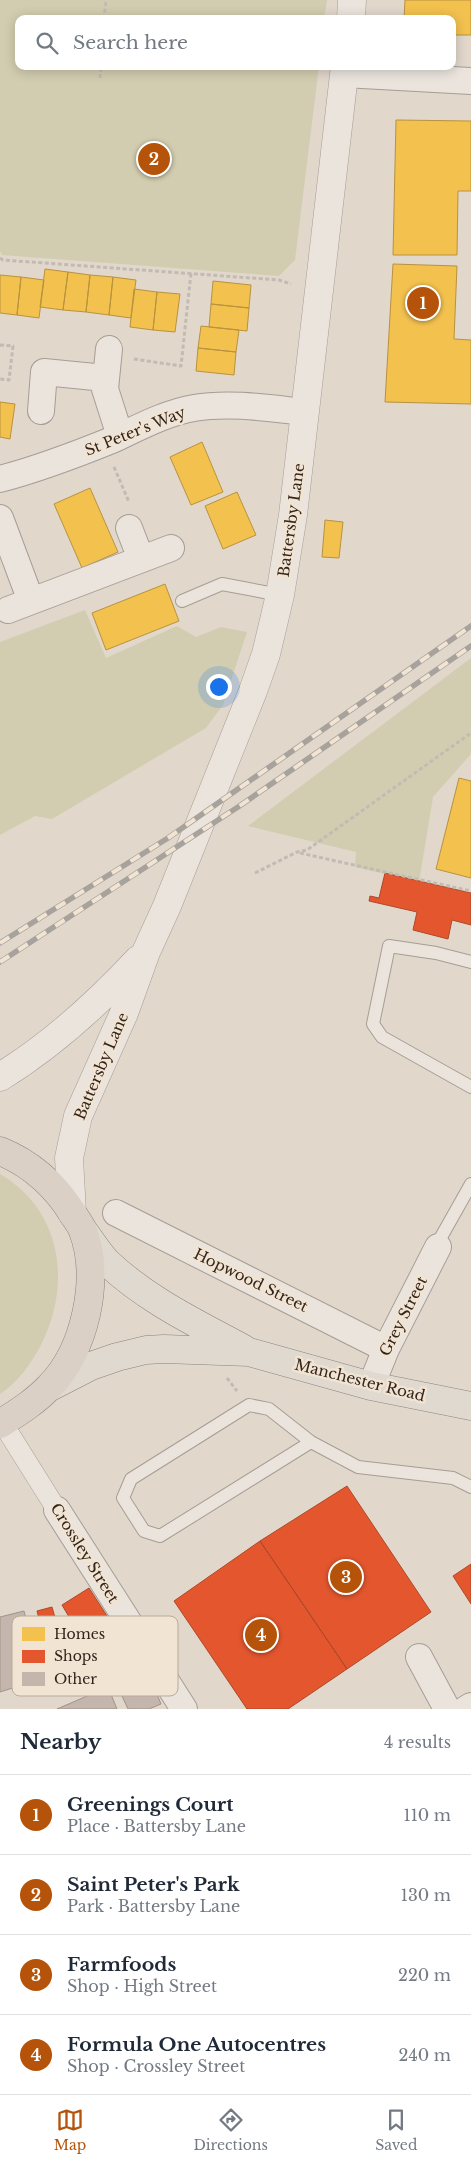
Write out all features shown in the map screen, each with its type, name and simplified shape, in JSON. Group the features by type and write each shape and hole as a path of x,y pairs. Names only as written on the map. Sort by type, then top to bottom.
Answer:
{"highway":[{"path":"0,1151 15,1157 42,1174 65,1201 78,1221 89,1258 91,1288 84,1324 70,1358 50,1387 23,1409 1,1423"}],"main road":[{"name":"Manchester Road","path":"78,1221 107,1262 132,1284 187,1318 249,1352 371,1386 471,1406"},
{"name":"Manchester Road","path":"50,1387 92,1366 117,1357 146,1350 249,1352"}],"street":[{"path":"351,15 352,0"},
{"path":"344,70 471,81"},
{"name":"Battersby Lane","path":"78,1221 69,1158 78,1116 124,1013 146,952 167,906 253,691 266,654 280,595 293,515 344,70"},
{"path":"41,411 44,372 108,361"},
{"name":"St Peter's Way","path":"108,361 108,401 112,440"},
{"name":"St Peter's Way","path":"0,479 28,471 112,440 172,413 210,406 236,406 304,412"},
{"path":"0,518 20,606 171,548"},
{"path":"129,528 141,560"},
{"name":"Battersby Lane","path":"0,1077 45,1046 81,1017 146,952"},
{"name":"Hopwood Street","path":"116,1213 386,1349"},
{"name":"Grey Street","path":"371,1386 386,1349 438,1247"},
{"name":"Crossley Street","path":"1,1423 125,1616"},
{"path":"419,1657 447,1709"},
{"name":"Crossley Street","path":"176,1696 184,1709"},
{"path":"466,1709 471,1706"}],"lane":[{"path":"182,601 222,584 280,595"},
{"path":"471,962 436,953 389,946 373,1024 382,1036 471,1087"},
{"path":"438,1247 440,1239 471,1184"},
{"path":"311,1442 160,1536 144,1532 123,1498 131,1479 249,1405 269,1408 311,1442 358,1467 452,1478 471,1487"}],"path":[{"path":"104,15 106,0"},
{"path":"100,78 101,70"},
{"path":"0,258 3,260 278,280 291,284"},
{"path":"108,361 181,366 191,273"},
{"path":"0,345 13,346 9,380 0,379"},
{"path":"112,440 135,516 129,528"},
{"path":"255,873 297,852 307,850 471,733"},
{"path":"297,852 471,891"}],"shaded area":[{"path":"0,0 327,0 325,15 15,15 15,70 319,70 295,260 279,276 2,255 0,251"},
{"path":"85,610 106,658 177,626 196,637 221,627 247,632 223,705 206,728 52,819 35,816 0,835 0,642"},
{"path":"471,658 471,754 433,797 419,882 355,867 356,852 248,826"},
{"path":"0,1174 21,1189 37,1207 48,1228 55,1250 58,1274 51,1322 41,1345 24,1372 0,1394"}],"building: Homes":[{"path":"405,0 471,0 471,35 456,35 456,15 404,15"},
{"path":"396,120 471,121 471,191 458,191 457,255 393,255"},
{"path":"393,264 457,266 454,339 471,340 471,404 385,402"},
{"path":"45,269 68,272 63,310 40,307"},
{"path":"68,272 90,275 86,312 63,310"},
{"path":"0,275 21,277 17,315 0,313"},
{"path":"90,275 113,277 109,315 86,312"},
{"path":"21,277 44,280 39,318 17,315"},
{"path":"113,277 136,280 131,318 109,315"},
{"path":"213,281 251,285 249,308 211,304"},
{"path":"134,289 157,292 153,330 130,327"},
{"path":"157,292 180,294 175,332 153,330"},
{"path":"211,304 249,308 247,331 209,327"},
{"path":"201,326 239,330 236,352 198,348"},
{"path":"198,348 236,352 234,375 196,371"},
{"path":"0,402 15,404 10,439 0,437"},
{"path":"202,442 223,492 191,505 170,457"},
{"path":"90,488 118,552 82,568 54,504"},
{"path":"237,492 256,535 223,549 205,506"},
{"path":"325,520 343,522 339,558 322,557"},
{"path":"165,584 179,621 106,650 92,613"},
{"path":"459,778 471,781 471,878 436,869"}],"building: Shops":[{"path":"385,873 471,893 471,925 452,920 448,939 413,930 417,912 369,901 370,896 379,898"},
{"path":"347,1486 431,1612 347,1669 260,1541"},
{"path":"260,1541 347,1669 288,1709 247,1709 174,1601"},
{"path":"471,1564 471,1604 453,1576"},
{"path":"89,1588 107,1616 68,1616 62,1605"},
{"path":"52,1607 55,1616 38,1616 37,1611"}],"building: Other":[{"path":"24,1611 25,1616 12,1616 12,1688 0,1692 0,1617"},
{"path":"87,1696 112,1696 117,1709 57,1709"},
{"path":"122,1696 158,1696 161,1704 149,1709 128,1709"}],"railway":[{"path":"0,943 168,838 471,626"},
{"path":"0,962 238,807 471,646"}],"place":[{"name":"Saint Peter's Park","path":"154,159"},
{"name":"Greenings Court","path":"423,303"},
{"name":"Farmfoods","path":"346,1577"},
{"name":"Formula One Autocentres","path":"261,1635"}]}
